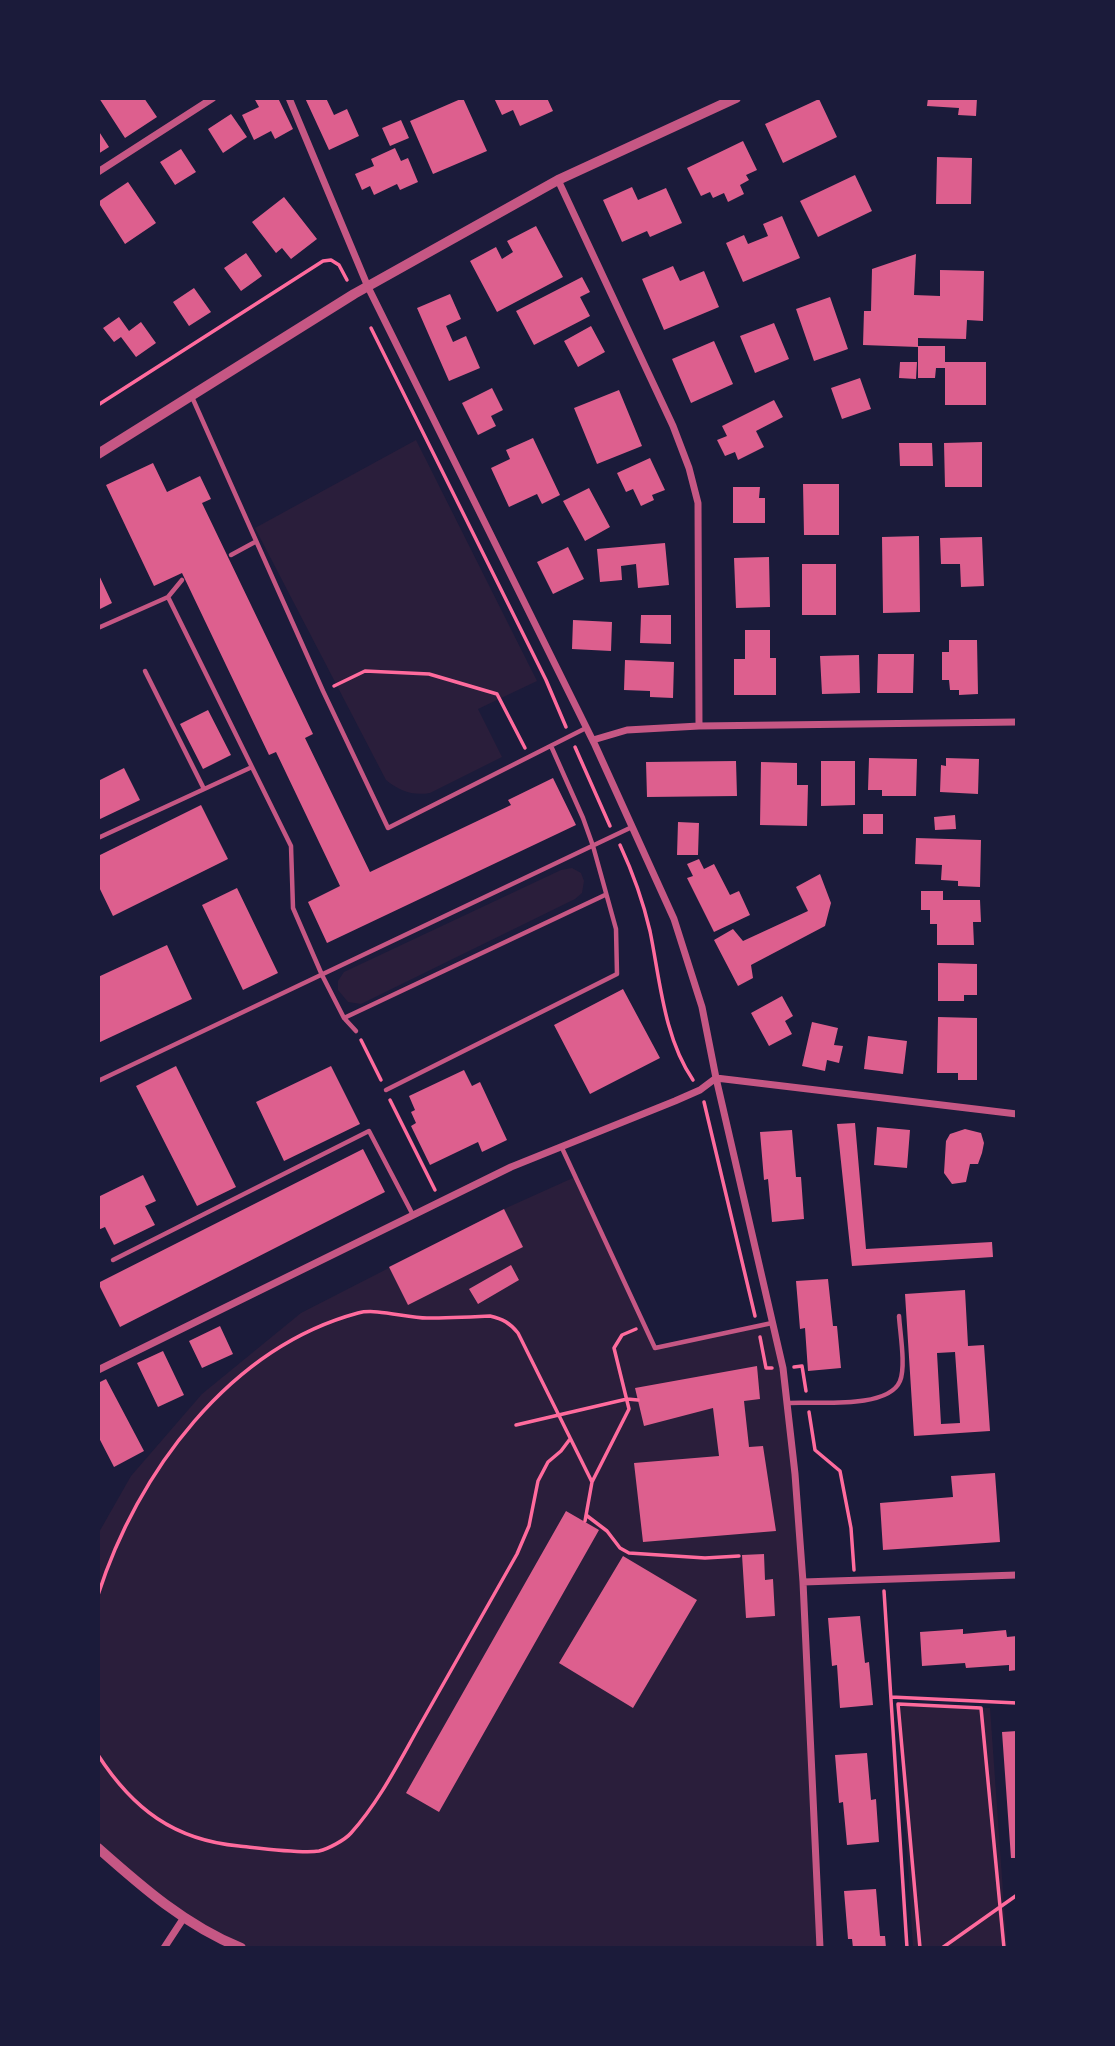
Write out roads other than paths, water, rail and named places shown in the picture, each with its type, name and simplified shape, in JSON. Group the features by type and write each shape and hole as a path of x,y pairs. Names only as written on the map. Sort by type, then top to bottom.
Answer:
{"street":[{"path":"98,172 213,98"},
{"path":"289,98 368,287 593,740 674,919 702,1007 783,1368 803,1582 820,1948"},
{"path":"98,454 354,294 558,180 736,98"},
{"path":"558,180 673,426 698,503 699,726"},
{"path":"593,740 627,730 699,726 1017,722"},
{"path":"98,1370 511,1167 701,1090 716,1078 1017,1114"},
{"path":"803,1582 1017,1575"},
{"path":"98,1847 183,1919 241,1948"},
{"path":"164,1948 183,1919"}],"lane":[{"path":"192,396 255,542 388,828 587,728"},
{"path":"231,555 255,542"},
{"path":"98,628 168,597 182,580"},
{"path":"168,597 291,846 293,908 344,1018 356,1031"},
{"path":"145,671 204,789"},
{"path":"386,1090 617,974 616,929 593,846 551,746"},
{"path":"98,838 252,767"},
{"path":"98,1081 632,827"},
{"path":"344,1018 605,895"},
{"path":"113,1260 369,1131 414,1215"},
{"path":"562,1148 655,1348 772,1323"},
{"path":"786,1403 874,1401 892,1392 901,1381 899,1316"}]}
